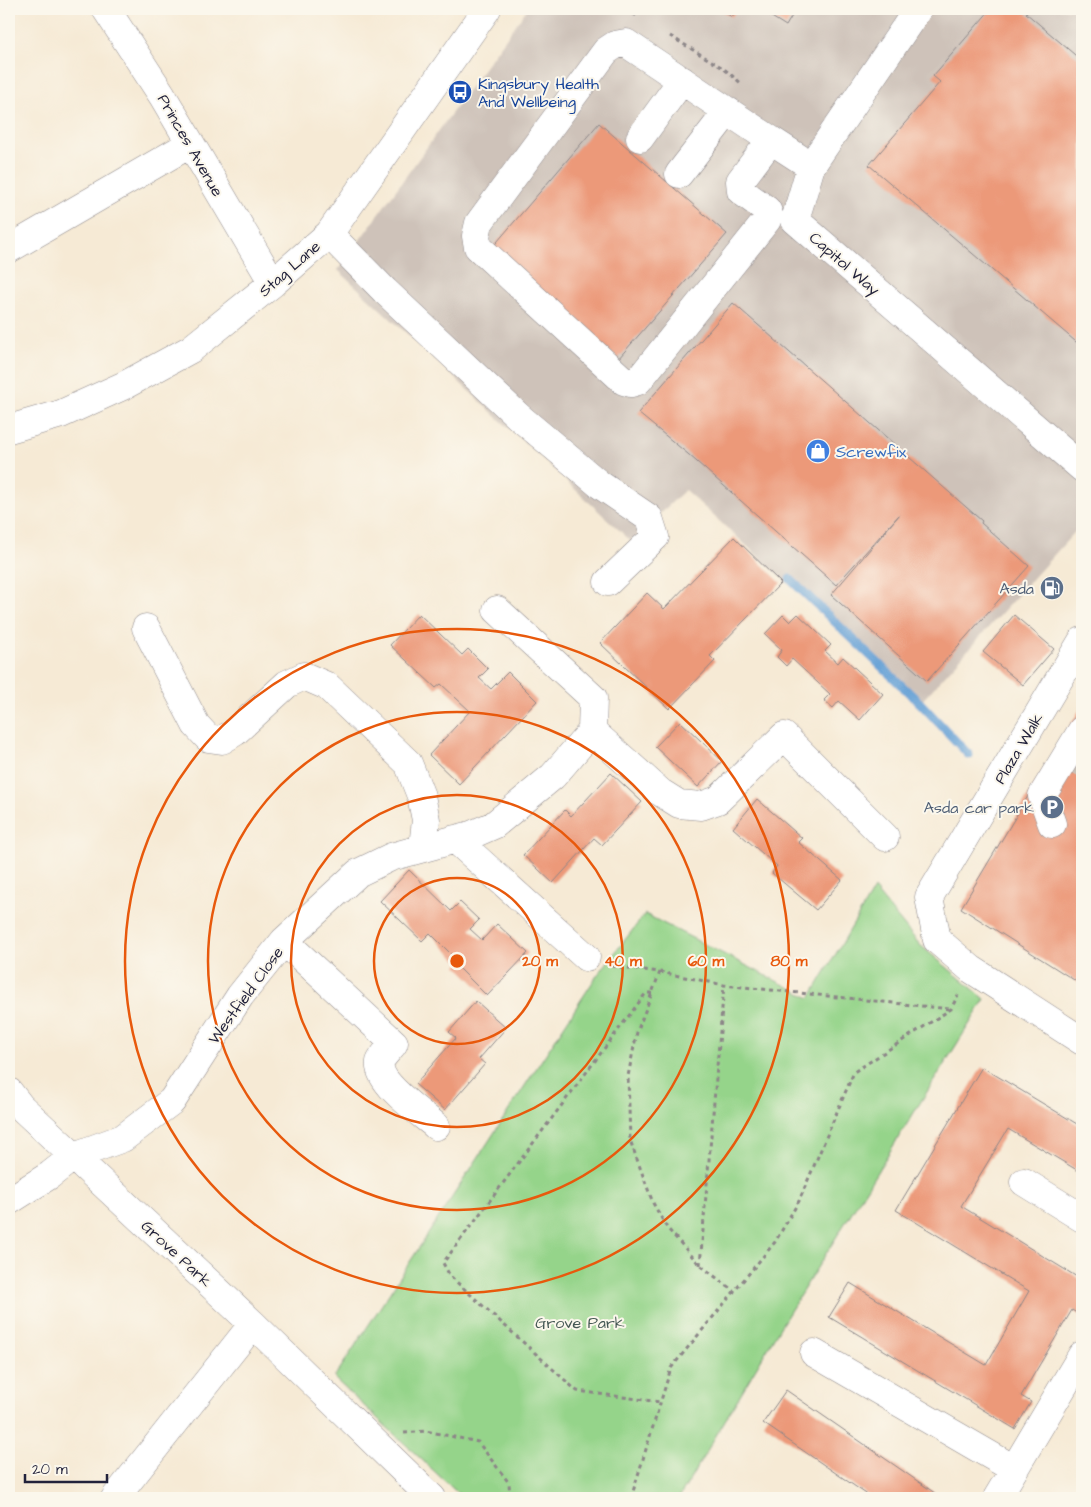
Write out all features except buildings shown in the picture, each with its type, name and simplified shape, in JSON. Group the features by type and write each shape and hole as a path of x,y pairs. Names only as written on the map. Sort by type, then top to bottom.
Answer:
{"street":[{"name":"Princes Avenue","path":"106,9 162,95 273,283"},
{"name":"Stag Lane","path":"9,429 61,414 125,385 191,349 273,283 329,234 488,9"},
{"name":"Capitol Way","path":"918,9 810,166 795,220 1082,468"},
{"path":"772,140 740,181 739,186 741,190 767,210 769,215 767,220 638,381 631,383 624,381 478,247 476,236 479,223 606,51 615,45 626,42 772,140 810,166"},
{"path":"640,138 682,80"},
{"path":"679,174 728,111"},
{"path":"9,249 190,144"},
{"path":"329,234 385,291 518,416 599,484 649,518 655,537 608,582"},
{"path":"497,610 593,698 592,732 660,792 679,804 702,806 718,800 784,736 885,837"},
{"path":"146,628 196,725 208,738 222,740 287,684 304,676 327,686 408,763 421,796 426,820 423,847"},
{"name":"Plaza Walk","path":"1082,641 929,897 938,940 971,970 1082,1042"},
{"path":"1052,824 1042,796 1082,730"},
{"name":"Westfield Close","path":"9,1201 50,1175 74,1156 123,1138 172,1101 240,996 284,940 358,873 391,857 471,835 494,825 553,776 592,732"},
{"path":"455,839 586,957"},
{"path":"284,940 394,1043 380,1061 383,1077 392,1088 436,1126"},
{"name":"Grove Park","path":"9,1092 20,1106 253,1324 432,1498"},
{"path":"1024,1182 1082,1218"},
{"path":"115,1498 253,1324"},
{"path":"814,1353 1014,1469"},
{"path":"997,1498 1082,1355"}],"path":[{"path":"586,957 596,964 660,972 724,985 951,1009 854,1072 798,1201 775,1242 671,1368 631,1498"},
{"path":"660,972 637,1032 628,1076 630,1140 654,1203 667,1228 700,1265 735,1292"},
{"path":"700,1265 724,985"},
{"path":"652,993 646,993 443,1263 450,1276 577,1391 660,1402"},
{"path":"402,1433 426,1431 478,1442 509,1483 510,1498"}],"shaded area":[{"path":"527,9 1082,9 1082,524 920,703 685,490 631,541 338,270"}],"green space":[{"name":"Grove Park","path":"874,889 920,945 985,999 782,1324 679,1498 463,1498 334,1378 596,977 645,914 810,998"}],"waterway":[{"path":"790,579 921,704 969,755"}],"tunnel":[{"path":"1078,776 1082,769"}],"place":[{"name":"Kingsbury Health And Wellbeing","path":"460,92"},
{"name":"Screwfix","path":"818,451"},
{"name":"Asda","path":"1052,588"},
{"name":"Asda car park","path":"1052,807"}]}
